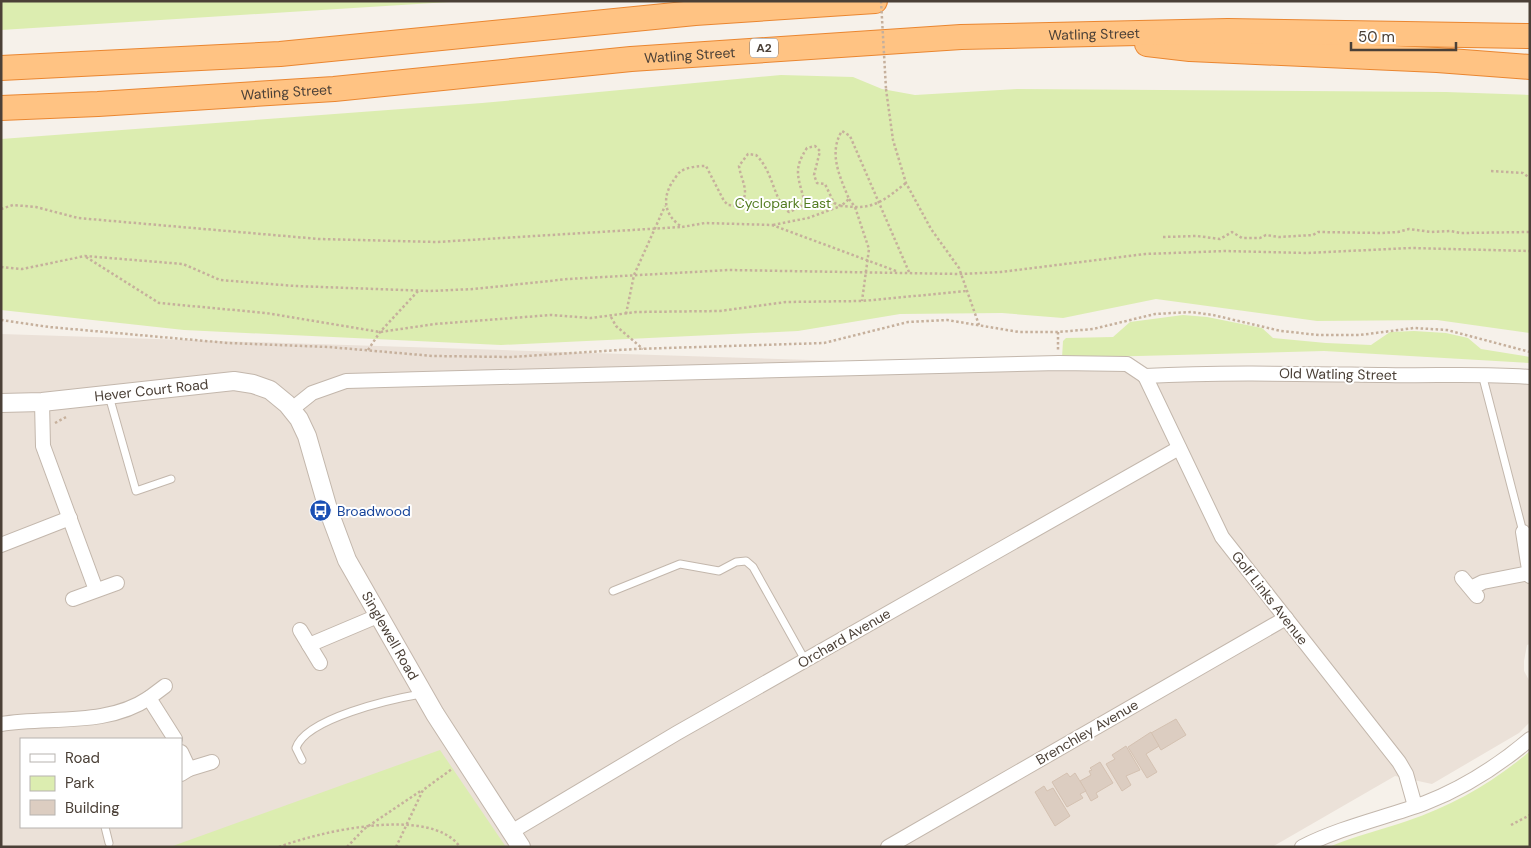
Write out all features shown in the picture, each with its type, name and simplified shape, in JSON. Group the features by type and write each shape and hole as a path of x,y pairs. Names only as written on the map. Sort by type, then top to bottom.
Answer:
{"highway":[{"path":"1,68 280,54 695,13 875,1"},
{"name":"Watling Street","path":"1,108 98,104 334,89 630,59 774,48 1060,33 1228,31 1530,36"},
{"path":"1060,33 1190,49 1436,60 1530,67"}],"street":[{"path":"292,409 312,393 346,381 1058,363 1127,364 1145,376"},
{"name":"Old Watling Street","path":"1145,376 1212,372 1422,375 1482,373 1530,378"},
{"name":"Golf Links Avenue","path":"1145,376 1222,538 1398,762 1406,774 1415,806"},
{"name":"Hever Court Road","path":"1,403 42,402 109,396 240,381 257,384 270,390 292,409"},
{"path":"42,402 43,446 96,590"},
{"name":"Singlewell Road","path":"292,409 304,430 328,509 347,560 424,694 516,839"},
{"name":"Orchard Avenue","path":"516,839 613,770 1179,448"},
{"path":"1,545 70,518"},
{"path":"1470,587 1485,582 1529,574 1523,532"},
{"path":"73,599 117,583"},
{"path":"310,645 380,615"},
{"name":"Brenchley Avenue","path":"888,847 1286,618"},
{"path":"300,630 320,663"},
{"path":"1,724 34,719 68,720 118,712 135,707 165,686"},
{"path":"149,698 173,738"},
{"path":"1302,847 1348,826 1415,806 1478,777 1530,739"},
{"path":"182,757 185,772 212,762"}],"lane":[{"path":"1482,373 1523,532"},
{"path":"109,396 136,491 171,479"},
{"path":"613,591 680,564 719,571 736,562 746,561 753,567 805,660"},
{"path":"302,760 296,748 303,736 352,712 384,701 424,694"},
{"path":"106,828 109,843"}],"path":[{"path":"881,1 886,89 893,140 906,183 930,229 961,274 979,325"},
{"path":"862,301 869,249 855,208 841,180 834,152 842,131 850,136 909,272"},
{"path":"626,314 634,276 665,206 668,189 680,172 698,166 706,166 711,172 724,202 728,205 738,206 744,200 746,191 739,166 748,154 756,154 765,164 780,207 789,212 801,207 804,200 796,173 800,159 808,148 815,146 820,151 814,175 817,183 825,184 834,203 855,208 867,208 878,204 906,183"},
{"path":"1491,171 1523,173 1530,178"},
{"path":"1,209 13,205 36,207 78,218 319,239 437,242 682,227 704,224 772,225 808,218 842,206 849,199"},
{"path":"665,206 672,220 682,227"},
{"path":"772,225 900,272"},
{"path":"1163,237 1196,236 1220,239 1232,232 1242,238 1260,238 1266,235 1279,237 1313,235 1318,232 1395,233 1409,229 1460,233 1530,232"},
{"path":"1,267 22,269 85,256 183,264 220,280 295,286 418,291 474,289 568,279 728,270 961,274 1001,272 1146,254 1226,251 1306,253 1412,248 1504,248 1530,251"},
{"path":"85,256 159,303 266,313 380,332 435,324 551,315 591,318 626,314 720,311 786,302 862,301 967,291"},
{"path":"368,350 380,332 418,291"},
{"path":"1,320 50,327 228,343 368,350 433,356 510,358 643,349 824,343 908,322 947,320 1019,332 1058,332 1093,329 1155,314 1198,313 1281,331 1319,335 1360,336 1414,328 1438,329 1460,332 1510,348 1530,352"},
{"path":"611,317 616,326 643,349"},
{"path":"52,426 74,414"},
{"path":"347,847 371,825 466,760"},
{"path":"396,847 424,790"},
{"path":"1511,826 1530,815"},
{"path":"279,847 303,839 371,825 406,826 438,832 454,840 460,847"}],"shaded area":[{"path":"1,334 1530,383 1530,644 1527,645 1524,671 1530,682 1530,722 1519,733 1432,784 1395,776 1272,847 1,847"}],"green space":[{"path":"1,1 465,1 1,30"},
{"name":"Cyclopark East","path":"781,75 853,77 882,89 915,95 1017,89 1446,92 1530,95 1530,333 1437,320 1317,321 1156,299 1063,318 1002,313 900,314 798,331 501,345 184,330 1,310 1,139 482,103"},
{"path":"1183,315 1207,317 1262,328 1273,338 1326,343 1371,345 1390,332 1446,333 1468,338 1481,349 1530,357 1530,363 1324,351 1062,358 1063,341 1066,338 1113,337 1130,322"},
{"path":"440,750 506,847 170,847"},
{"path":"1530,751 1530,847 1329,847 1440,808 1487,783"}],"building":[{"path":"1176,719 1186,735 1161,750 1151,733"},
{"path":"1151,732 1159,746 1146,754 1157,772 1147,778 1128,747"},
{"path":"1126,746 1140,770 1126,776 1131,785 1122,791 1106,764 1115,759 1112,755"},
{"path":"1100,762 1113,783 1096,793 1098,797 1091,801 1080,781 1091,775 1089,771 1092,770 1090,768"},
{"path":"1067,773 1070,777 1075,773 1086,791 1080,794 1083,798 1067,807 1052,782"},
{"path":"1044,786 1047,791 1053,788 1070,816 1055,826 1035,792"}],"place":[{"name":"Broadwood","path":"321,511"}]}
